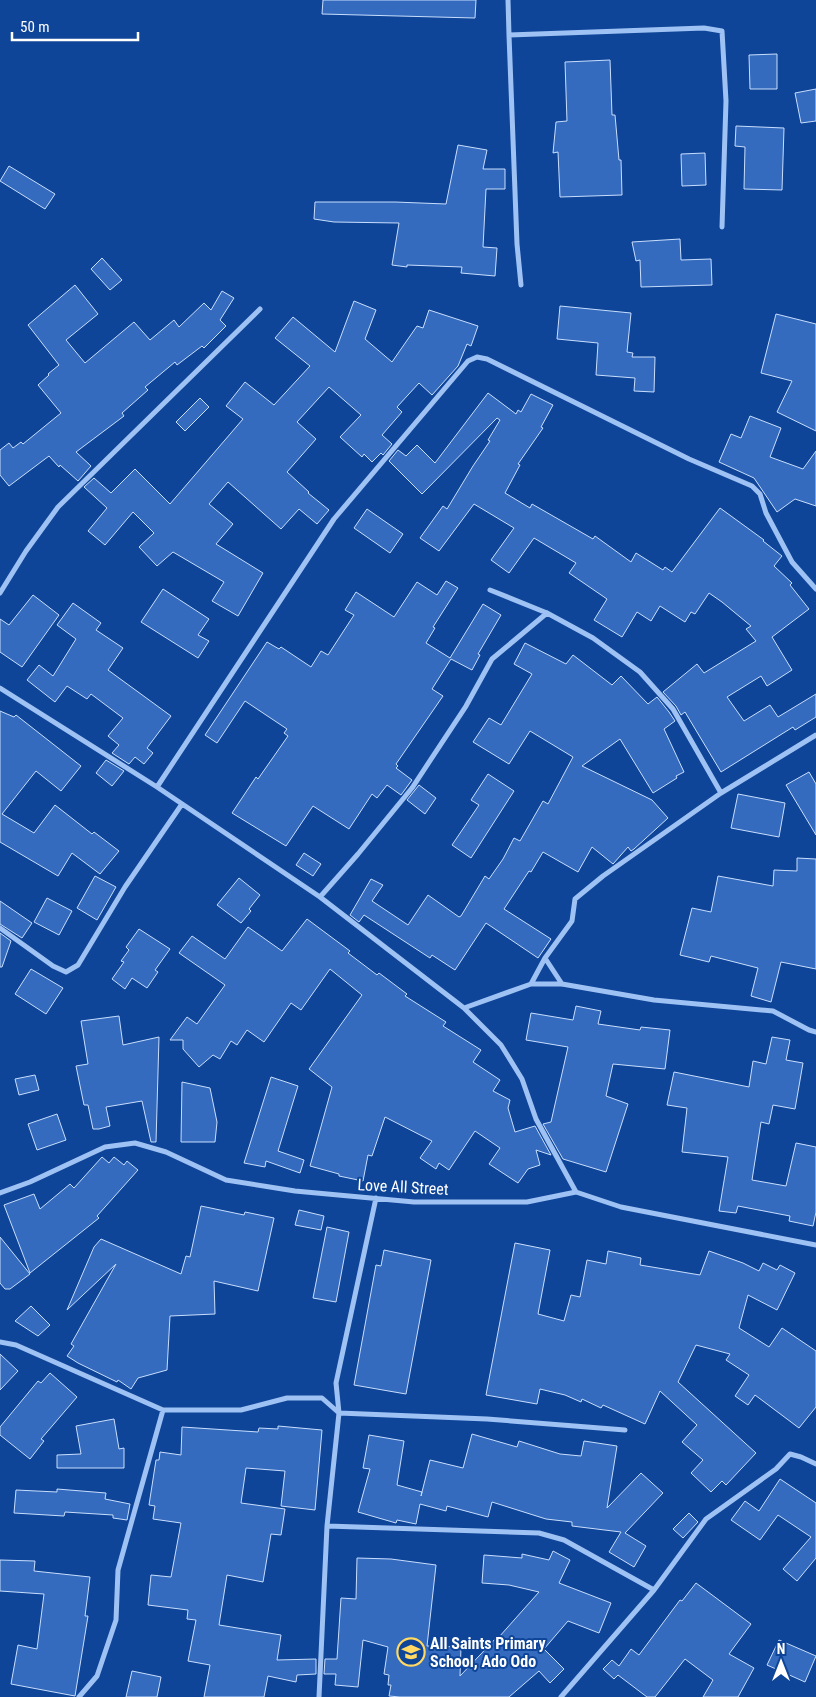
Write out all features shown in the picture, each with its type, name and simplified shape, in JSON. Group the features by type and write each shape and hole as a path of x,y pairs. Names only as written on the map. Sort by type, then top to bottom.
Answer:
{"street":[{"path":"508,0 517,244 521,285"},
{"path":"509,35 704,28 722,31 726,101 722,227"},
{"path":"0,593 26,551 58,507 260,309"},
{"path":"157,787 334,519 468,362 477,357 689,459 752,486 760,494 766,513 792,562 816,589"},
{"path":"490,590 547,613 593,638 640,672 674,709 721,793"},
{"path":"320,897 412,788 466,706 492,659 547,613"},
{"path":"0,688 157,787 320,897 464,1008 501,1045 522,1079 536,1119 576,1192"},
{"path":"531,984 545,958 572,921 575,899 603,876 721,793 816,735"},
{"path":"0,928 52,966 66,972 78,965 125,887 182,804"},
{"path":"545,958 562,984"},
{"path":"464,1008 531,984 562,984 654,1000 773,1011 816,1032"},
{"name":"Love All Street","path":"0,1193 30,1182 105,1147 135,1143 166,1152 226,1180 295,1191 414,1202 527,1202 576,1192 621,1207 816,1245"},
{"path":"319,1697 327,1526 340,1413 336,1383 376,1198"},
{"path":"0,1342 16,1345 162,1410 241,1410 286,1398 322,1398 340,1413 486,1419 625,1430"},
{"path":"79,1697 97,1676 116,1620 118,1570 162,1410"},
{"path":"561,1697 654,1590 706,1519 776,1468 790,1454 801,1456 816,1464"},
{"path":"327,1526 539,1533 564,1540 654,1590"}],"building":[{"path":"323,0 476,0 475,18 322,14"},
{"path":"777,54 777,89 750,89 749,55"},
{"path":"610,60 612,115 615,115 619,160 621,160 622,195 560,197 558,152 553,153 556,122 567,121 565,62"},
{"path":"816,89 816,121 801,123 795,93"},
{"path":"736,126 784,128 782,190 744,189 745,147 735,146"},
{"path":"458,145 487,150 483,169 505,169 505,189 486,189 483,247 497,248 495,276 461,273 462,267 407,265 407,267 392,265 399,223 334,222 314,219 315,202 446,204"},
{"path":"705,153 706,185 682,186 681,154"},
{"path":"9,166 55,194 45,209 0,181"},
{"path":"680,239 681,260 711,259 712,285 641,287 640,260 636,261 632,242"},
{"path":"102,258 122,280 110,290 91,269"},
{"path":"75,285 98,314 66,340 85,363 134,322 150,340 174,320 179,327 204,303 211,310 222,291 234,298 220,320 226,326 204,348 202,346 177,365 175,362 145,387 148,390 122,413 124,416 76,452 91,466 78,481 60,465 59,467 49,456 9,486 0,475 0,450 9,443 13,448 21,442 23,444 61,413 38,385 59,365 28,325"},
{"path":"354,301 376,310 365,339 392,362 417,326 423,328 429,310 478,326 471,346 467,344 458,366 432,395 419,383 397,407 402,412 382,435 392,444 383,455 381,453 372,462 364,454 362,457 340,437 361,415 329,387 297,422 316,439 287,472 329,510 317,524 299,509 281,529 228,482 209,504 233,524 216,544 263,573 238,616 212,601 224,582 173,552 157,566 139,547 154,533 133,512 105,545 88,531 107,508 84,487 94,478 111,493 135,469 170,504 243,419 226,406 245,382 274,405 310,366 275,338 293,317 335,352"},
{"path":"560,306 631,313 627,352 633,353 632,357 655,357 654,392 634,391 635,378 596,375 598,343 557,339"},
{"path":"776,314 816,324 816,431 777,412 792,381 761,373"},
{"path":"488,393 516,414 518,410 521,412 531,394 553,405 541,427 543,428 518,464 520,465 505,493 530,508 532,504 593,539 595,536 631,562 636,553 663,570 665,567 672,572 720,508 764,540 782,556 774,566 792,583 790,585 809,609 772,637 792,670 767,686 761,676 727,697 744,721 770,705 778,717 816,694 816,717 795,730 793,727 721,772 685,712 681,715 676,706 663,692 697,664 704,673 756,641 746,629 751,626 722,602 709,593 695,614 691,612 685,622 660,606 651,621 637,612 622,637 594,620 607,599 569,573 576,563 534,538 509,573 491,560 514,528 474,504 439,551 420,538 443,506 447,509 490,441 488,440 500,420 497,418 422,494 389,461 398,450 406,456 417,445 435,463"},
{"path":"200,398 209,407 185,431 176,422"},
{"path":"750,416 781,428 770,457 803,469 816,451 816,506 795,499 777,512 754,478 719,462 731,434 741,438"},
{"path":"367,509 403,534 390,553 354,528"},
{"path":"446,581 458,588 433,627 435,628 426,643 450,658 483,604 501,615 478,654 480,655 472,670 451,659 432,689 443,696 396,764 398,766 396,768 412,780 401,795 387,785 377,798 372,794 349,829 313,806 286,846 232,813 256,777 258,779 288,736 284,733 287,729 245,701 217,743 205,735 267,642 279,649 281,647 311,667 321,651 328,655 354,615 345,610 356,592 394,617 417,582 437,595"},
{"path":"163,589 209,619 198,635 209,641 198,658 141,622"},
{"path":"33,595 59,615 22,667 0,652 0,619 9,625"},
{"path":"73,603 101,623 96,630 123,648 108,670 171,716 147,748 153,753 144,764 135,757 129,764 112,753 119,745 108,736 123,718 91,694 87,699 67,686 55,702 27,680 39,665 53,676 76,639 57,625"},
{"path":"525,643 566,664 573,655 612,685 621,676 648,704 657,697 675,721 664,729 684,772 653,793 620,739 582,766 652,800 668,818 634,849 631,851 628,847 613,864 592,847 578,872 543,852 504,909 551,939 538,958 486,923 455,970 432,955 430,958 364,915 359,922 350,915 371,879 383,885 372,901 408,925 428,895 459,917 461,916 485,876 489,879 503,859 514,838 520,841 543,801 548,804 573,757 530,731 509,764 473,742 489,718 501,725 532,674 514,664"},
{"path":"0,711 14,717 16,715 81,766 61,791 36,771 2,814 34,833 55,805 92,834 94,832 119,851 100,874 72,853 58,876 0,842"},
{"path":"106,760 124,771 112,786 96,773"},
{"path":"809,772 816,784 816,835 786,785"},
{"path":"488,774 514,791 471,858 452,845 479,805 471,800"},
{"path":"419,785 436,798 425,814 407,800"},
{"path":"738,794 785,803 779,837 731,828"},
{"path":"304,853 321,864 313,876 296,865"},
{"path":"797,858 816,859 816,969 781,962 771,1002 751,996 758,968 711,956 709,962 680,955 692,908 711,912 718,876 773,886 774,870 797,871"},
{"path":"95,876 116,887 97,920 77,908"},
{"path":"239,878 260,895 249,909 251,911 241,923 217,905"},
{"path":"47,898 72,911 59,935 34,922"},
{"path":"0,901 32,923 22,938 0,924"},
{"path":"307,919 350,951 348,953 377,975 379,973 407,994 405,996 446,1022 443,1026 481,1050 473,1062 500,1080 493,1091 510,1100 508,1108 515,1132 535,1126 551,1155 536,1150 540,1165 528,1169 518,1183 489,1164 500,1148 475,1131 449,1170 439,1163 436,1169 420,1158 432,1141 385,1117 372,1156 368,1155 363,1181 339,1176 339,1174 310,1166 332,1087 309,1069 362,995 330,969 301,1010 291,1003 264,1042 247,1030 237,1045 231,1041 220,1059 213,1055 199,1067 183,1049 183,1040 170,1040 187,1017 197,1024 225,985 179,953 192,936 225,959 248,927 282,951"},
{"path":"139,929 170,949 155,970 158,972 147,988 132,978 125,989 112,979 124,962 121,961 129,950 126,947"},
{"path":"0,933 11,941 2,967 0,967"},
{"path":"31,969 63,988 46,1014 15,994"},
{"path":"576,1006 601,1011 598,1024 640,1030 641,1027 670,1030 665,1069 613,1064 606,1096 628,1104 606,1172 563,1159 543,1124 551,1122 568,1047 526,1040 531,1013 573,1020"},
{"path":"119,1016 123,1045 159,1037 156,1142 151,1142 142,1101 106,1107 110,1126 99,1129 93,1129 88,1105 84,1105 76,1066 88,1064 81,1021"},
{"path":"772,1037 790,1040 786,1060 803,1063 795,1109 773,1105 769,1124 761,1122 752,1180 786,1186 796,1143 816,1147 816,1212 813,1226 789,1221 790,1216 738,1206 736,1213 719,1211 728,1157 682,1152 687,1108 667,1105 674,1072 749,1087 753,1061 766,1064"},
{"path":"35,1075 39,1090 19,1095 15,1079"},
{"path":"271,1077 298,1086 278,1151 304,1160 300,1173 266,1161 265,1167 244,1163"},
{"path":"182,1082 210,1088 217,1122 215,1142 181,1142"},
{"path":"57,1114 66,1140 37,1150 28,1124"},
{"path":"102,1157 109,1163 114,1157 124,1165 127,1161 138,1170 97,1216 99,1218 30,1273 4,1205 34,1194 40,1209 70,1184 74,1188"},
{"path":"201,1206 244,1215 245,1212 274,1218 258,1291 214,1281 215,1314 170,1316 167,1370 138,1378 131,1389 118,1380 117,1382 67,1356 74,1346 71,1344 116,1264 67,1310 94,1247 101,1239 181,1274 186,1256 190,1257"},
{"path":"299,1210 324,1216 321,1230 295,1225"},
{"path":"327,1227 349,1232 336,1302 313,1298"},
{"path":"0,1237 30,1274 10,1289 5,1289 0,1283"},
{"path":"515,1243 550,1250 538,1314 564,1321 571,1295 580,1297 587,1260 606,1264 608,1251 641,1258 640,1265 700,1275 709,1251 759,1271 763,1263 777,1270 780,1265 795,1273 777,1310 748,1295 739,1328 769,1347 782,1328 816,1351 816,1407 799,1428 755,1395 748,1405 735,1396 749,1375 726,1360 730,1354 696,1345 678,1382 756,1453 726,1485 722,1481 711,1492 691,1473 703,1460 682,1442 697,1425 660,1391 645,1424 603,1405 601,1408 582,1399 581,1402 565,1395 540,1389 537,1404 486,1395"},
{"path":"384,1250 431,1260 406,1394 354,1385 376,1265 381,1266"},
{"path":"31,1306 50,1325 38,1336 15,1321"},
{"path":"0,1354 18,1371 0,1390"},
{"path":"50,1373 77,1397 41,1439 44,1441 30,1459 0,1435 0,1427 38,1381 41,1383"},
{"path":"114,1419 119,1449 124,1448 124,1468 57,1468 57,1455 81,1454 76,1426"},
{"path":"278,1426 322,1430 315,1510 281,1506 285,1471 246,1468 241,1503 285,1509 281,1535 271,1534 263,1582 227,1575 219,1625 281,1635 277,1660 316,1659 316,1674 297,1675 296,1682 268,1676 264,1697 204,1697 210,1665 188,1661 196,1620 187,1619 188,1610 148,1605 151,1575 171,1577 181,1523 153,1519 155,1506 149,1505 156,1460 159,1460 160,1452 181,1455 182,1427 258,1432 259,1428 278,1429"},
{"path":"472,1434 517,1447 519,1441 560,1454 581,1456 584,1441 617,1446 607,1508 641,1473 663,1493 625,1533 646,1546 634,1567 609,1552 621,1532 572,1526 572,1522 546,1519 492,1502 488,1517 447,1506 446,1511 420,1504 416,1524 397,1520 396,1523 358,1512 370,1469 363,1468 369,1435 404,1441 397,1485 422,1492 430,1460 463,1468"},
{"path":"780,1479 816,1503 816,1558 797,1581 783,1569 811,1537 778,1515 760,1540 731,1520 745,1501 759,1511"},
{"path":"57,1489 106,1493 105,1499 130,1504 127,1520 113,1518 113,1515 65,1512 64,1516 14,1513 16,1490 57,1492"},
{"path":"689,1513 698,1522 683,1538 673,1529"},
{"path":"553,1551 570,1560 559,1583 611,1603 599,1633 568,1621 544,1649 564,1669 550,1683 539,1671 509,1697 389,1696 391,1685 388,1685 389,1675 384,1674 388,1647 363,1640 358,1687 335,1685 336,1674 324,1674 325,1659 337,1659 341,1598 356,1599 357,1558 391,1559 436,1565 427,1646 461,1647 460,1676 499,1637 539,1592 509,1585 482,1583 484,1555 522,1558 522,1554 549,1560"},
{"path":"0,1560 35,1561 34,1571 90,1577 85,1616 88,1616 75,1696 11,1684 18,1645 37,1649 44,1594 0,1591"},
{"path":"696,1583 751,1624 729,1654 754,1668 738,1697 703,1697 713,1680 685,1659 655,1697 647,1697 618,1675 614,1679 603,1669 612,1660 619,1666 631,1649 639,1655 680,1600 682,1601"},
{"path":"779,1640 816,1656 805,1682 767,1665"},
{"path":"132,1671 161,1677 157,1697 126,1697"}],"place":[{"name":"All Saints Primary School, Ado Odo","path":"411,1652"}]}
